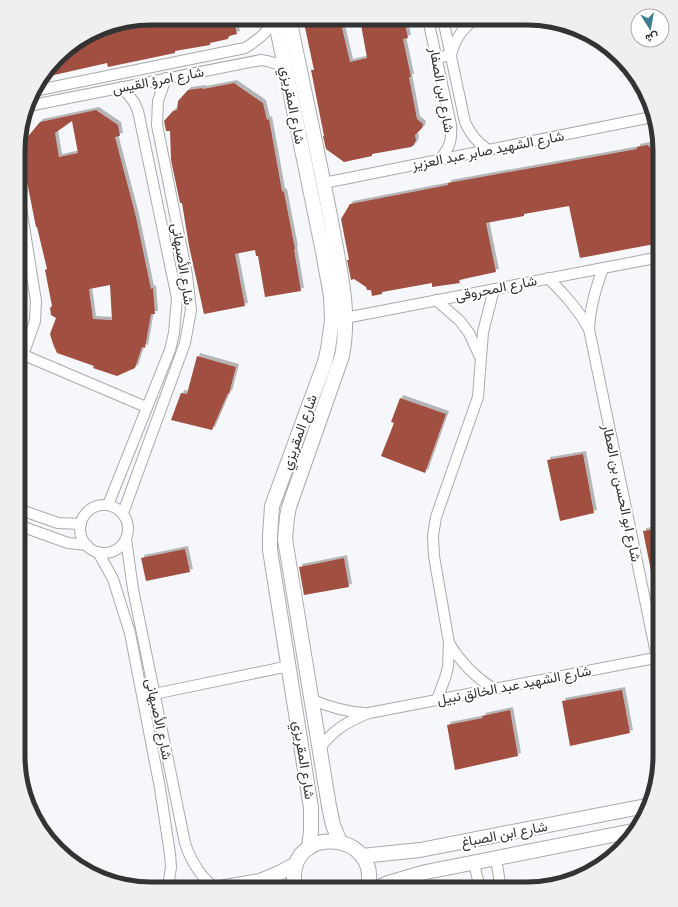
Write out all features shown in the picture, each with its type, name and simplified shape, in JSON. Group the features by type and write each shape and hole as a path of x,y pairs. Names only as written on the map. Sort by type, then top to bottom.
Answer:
{"street":[{"name":"شارع امرؤ القيس","path":"41,90 245,48 265,34 271,25"},
{"name":"شارع المقريزي","path":"277,25 331,296 345,339 342,356 289,507 285,539 310,699 331,818 340,842"},
{"name":"شارع المقريزي","path":"290,25 324,183 344,296 339,319 325,362 272,506 270,536 270,550 312,808 309,848"},
{"name":"شارع ابن الصفار","path":"429,25 451,125 451,138 448,150 440,160"},
{"name":"شارع ابن الصفار","path":"444,25 465,122 470,134 478,143 488,150"},
{"path":"436,58 451,55 456,39 468,25"},
{"name":"شارع امرؤ القيس","path":"34,105 261,60 270,60 286,69"},
{"name":"شارع الأصبهانى","path":"123,513 184,343 191,310 187,275 157,125 158,102 166,78"},
{"name":"شارع الأصبهانى","path":"108,505 170,350 174,333 177,298 138,111 132,98 122,88"},
{"name":"شارع الشهيد صابر عبد العزيز","path":"324,183 649,118"},
{"path":"25,232 36,301 35,321 25,345"},
{"name":"شارع المحروقى","path":"339,319 653,258"},
{"name":"شارع ابو الحسن بن العطار","path":"603,268 593,299 589,329 653,634"},
{"name":"شارع ابو الحسن بن العطار","path":"548,278 572,302 589,329"},
{"path":"436,700 445,678 449,655 449,643 434,556 434,530 436,517 478,397 483,332 494,289"},
{"path":"436,300 460,321 469,332 481,359"},
{"path":"25,356 146,407"},
{"path":"108,505 123,513 128,522 129,530 122,545 111,552 98,552 87,545 82,539 80,531 81,524 83,518 91,509 96,506 108,505"},
{"path":"25,511 58,523 81,524"},
{"path":"25,528 68,543 87,545"},
{"name":"شارع الأصبهانى","path":"126,539 133,589 188,854 200,874 209,882"},
{"name":"شارع الأصبهانى","path":"98,552 113,579 130,632 160,788 170,854 171,867 169,882"},
{"path":"449,643 464,665 478,678 494,689"},
{"name":"شارع الشهيد عبد الخالق نبيل","path":"319,750 324,742 338,729 347,723 369,713 653,659"},
{"path":"154,694 289,666"},
{"name":"شارع الشهيد عبد الخالق نبيل","path":"310,699 329,707 369,713"},
{"name":"شارع ابن الصباغ","path":"362,856 420,850 642,807"},
{"name":"شارع ابن الصباغ","path":"391,882 426,872 627,832"},
{"path":"295,882 294,872 296,864 302,855 309,848 318,843 329,840 350,846 362,856 369,874 368,882"},
{"path":"496,859 500,882"},
{"path":"474,863 478,882"},
{"path":"254,882 277,874 296,864"}],"building":[{"path":"151,25 235,25 237,34 229,36 228,39 210,43 210,45 175,51 175,53 108,67 107,63 50,76 74,51 88,42 118,29"},
{"path":"304,25 341,25 350,62 367,58 361,25 405,25 408,38 403,39 411,77 409,77 417,119 423,124 422,128 415,135 416,140 414,145 411,147 372,154 372,156 344,162 326,149 311,70 314,70"},
{"path":"234,83 263,103 267,120 269,119 282,191 284,192 295,249 301,291 265,297 258,256 256,256 255,250 235,254 245,306 204,314 189,246 182,203 180,203 171,160 170,131 166,131 164,121 173,111 177,110 178,101 188,90 203,89"},
{"path":"96,110 118,125 120,136 115,137 136,217 151,289 153,288 155,314 151,314 145,348 142,347 135,368 117,376 57,353 53,344 50,334 56,318 51,315 50,308 52,306 45,270 47,269 36,227 26,177 26,139 40,122","holes":["72,121 78,153 59,157 55,133","110,285 112,320 93,319 89,289"]},
{"path":"647,145 653,149 653,244 580,258 569,206 486,223 496,272 459,280 460,283 432,287 432,283 382,292 382,294 372,296 371,290 367,290 366,287 354,279 351,280 347,260 349,260 341,219 350,204 448,185 448,183 637,149 637,147"},
{"path":"197,356 236,367 229,394 228,393 212,430 171,420 181,393 187,394"},
{"path":"400,398 446,414 425,473 381,456 394,423 391,422"},
{"path":"583,454 594,513 560,521 547,460"},
{"path":"653,529 653,581 643,531"},
{"path":"185,549 190,572 146,581 141,558"},
{"path":"344,558 349,587 304,595 299,567"},
{"path":"622,690 630,733 570,746 562,701"},
{"path":"510,710 518,756 455,770 447,725 483,718 482,716"}]}
